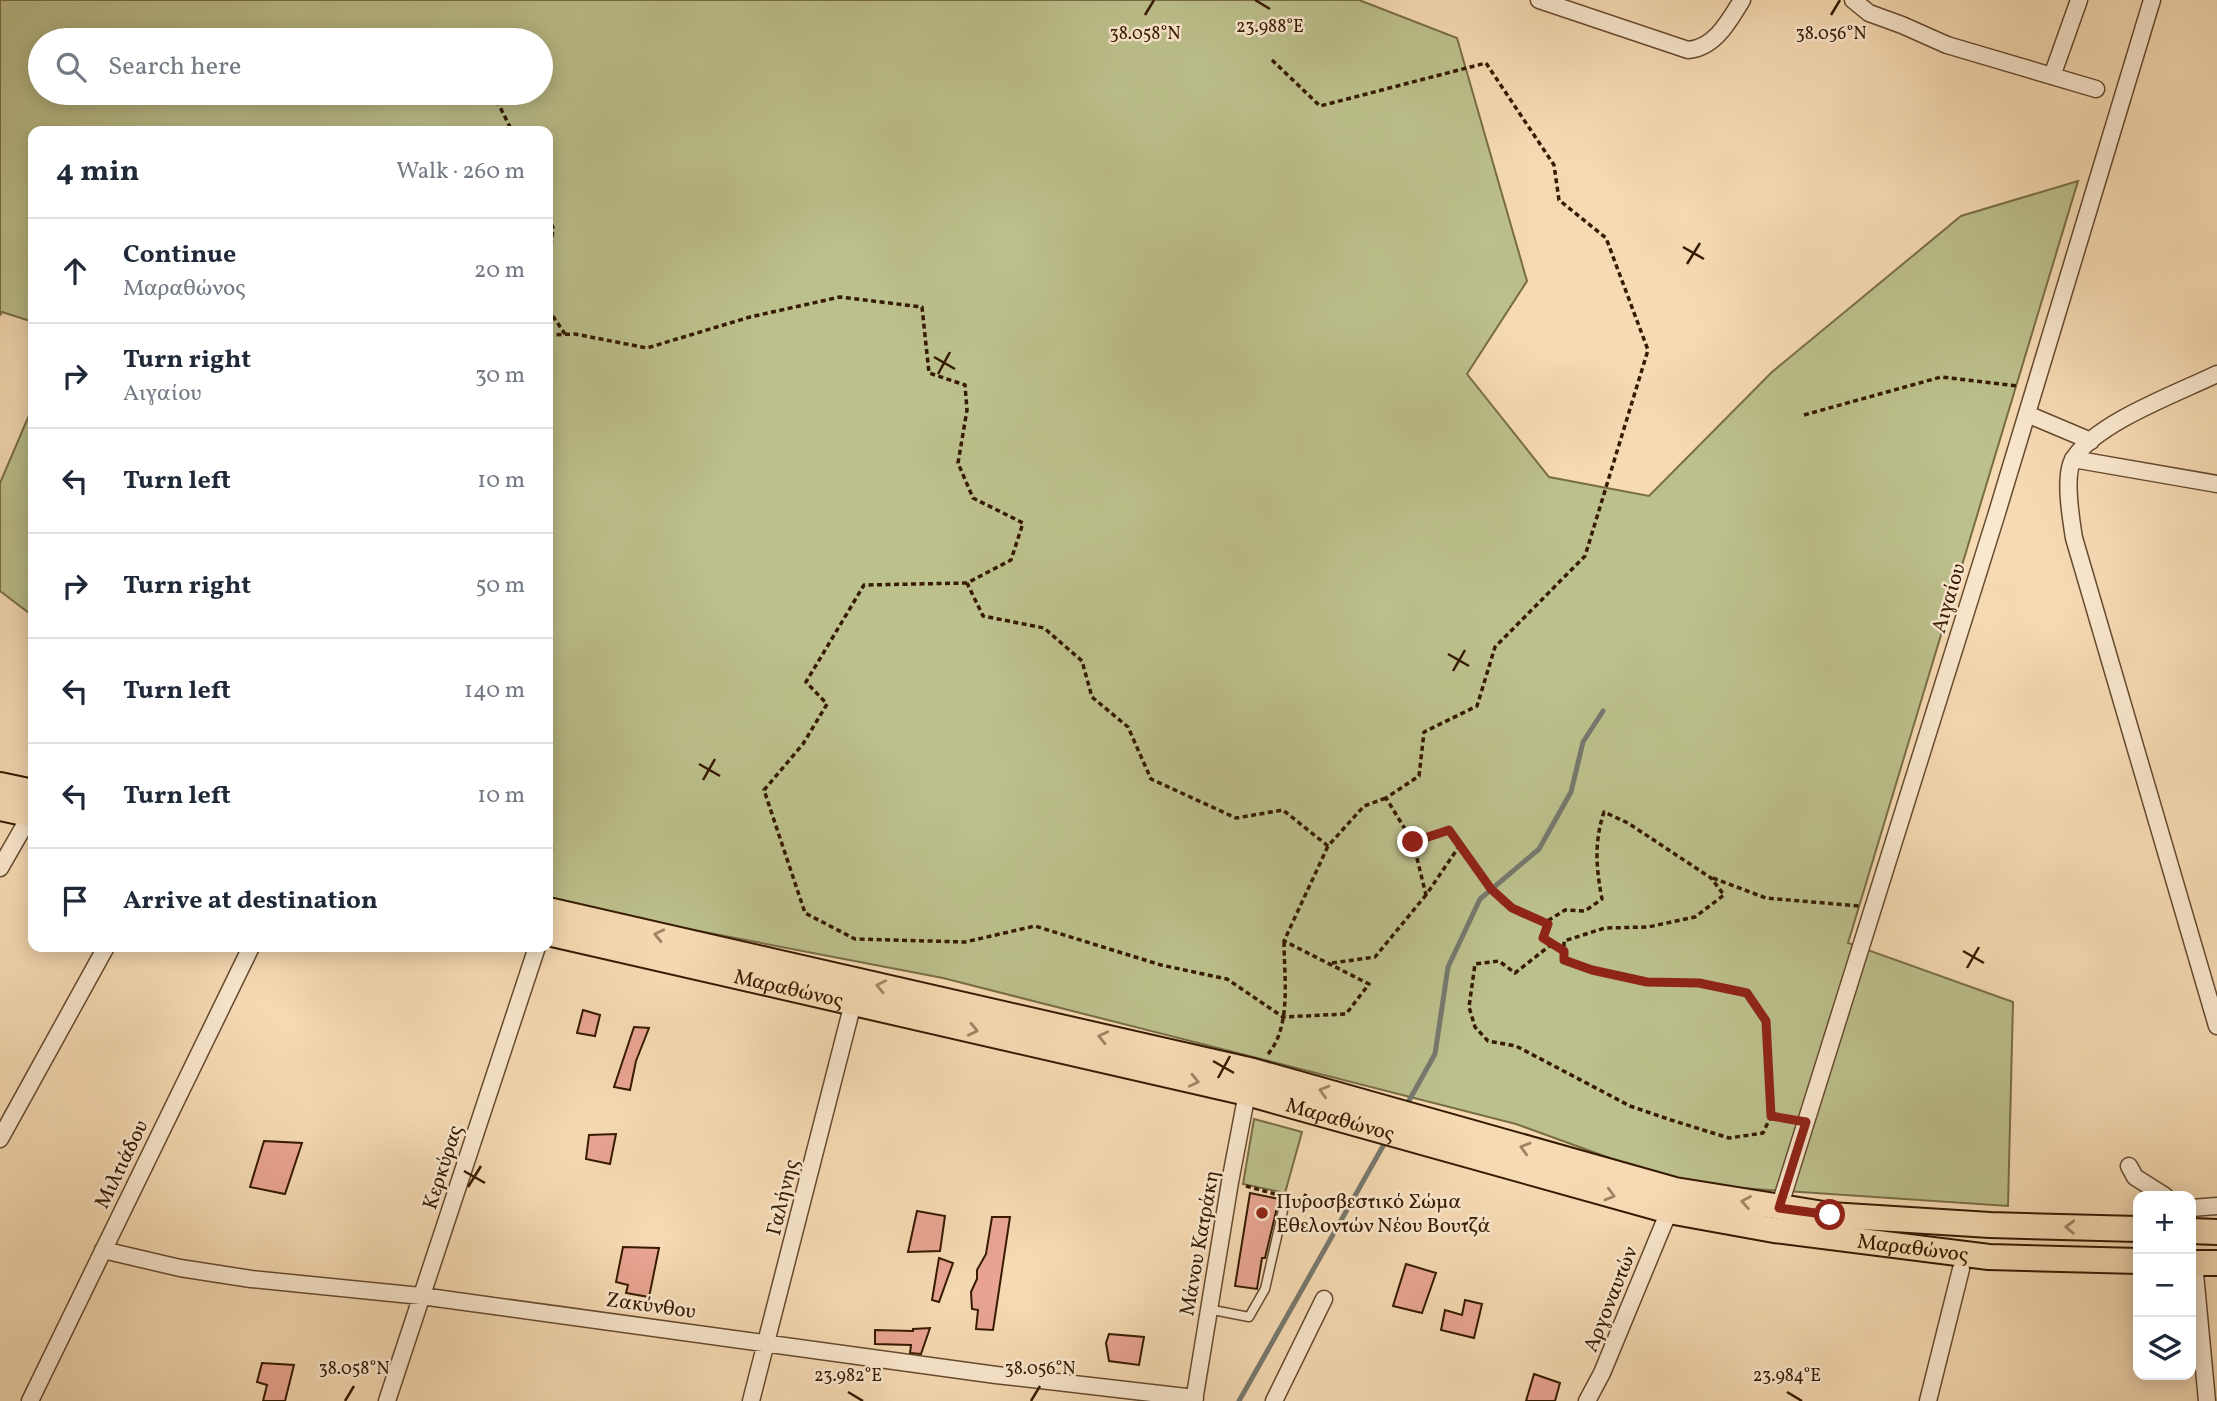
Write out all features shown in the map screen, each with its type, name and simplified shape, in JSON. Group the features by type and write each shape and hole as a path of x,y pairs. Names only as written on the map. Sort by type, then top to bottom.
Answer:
{"main road":[{"path":"0,785 28,804"},
{"path":"0,808 28,807"},
{"name":"Μαραθώνος","path":"553,910 1250,1082 1409,1127 1669,1211 1774,1230 1989,1257 2133,1261"},
{"name":"Μαραθώνος","path":"553,934 853,1003 1250,1082"},
{"name":"Μαραθώνος","path":"1409,1127 1675,1190 1779,1208 1830,1215 1976,1224 2133,1229"},
{"path":"2196,1231 2217,1232"}],"street":[{"path":"1539,0 1688,50 1700,49 1709,43 1728,22 1742,0"},
{"path":"1853,0 1869,13 1947,45 2096,89"},
{"path":"2052,76 2080,0"},
{"name":"Αιγαίου","path":"1779,1208 2027,414 2152,0"},
{"path":"2217,374 2117,422 2091,441 2073,459 2068,489 2074,538 2217,1026"},
{"path":"2027,414 2091,441"},
{"path":"2073,459 2217,484"},
{"path":"0,868 28,815"},
{"path":"0,1139 103,952"},
{"name":"Μιλτιάδου","path":"30,1401 249,952"},
{"name":"Κερκύρας","path":"387,1401 535,952"},
{"name":"Γαλήνης","path":"751,1401 853,1003"},
{"name":"Μάνου Κατράκη","path":"1194,1399 1230,1182 1250,1082"},
{"path":"2129,1166 2135,1177 2157,1191"},
{"path":"2196,1208 2217,1206"},
{"name":"Αργοναυτών","path":"1587,1401 1602,1373 1669,1211"},
{"name":"Ζακύνθου","path":"103,1250 180,1268 251,1279 421,1296 996,1375 1194,1399"},
{"path":"2201,1263 2207,1401"},
{"path":"1928,1401 1961,1269"},
{"path":"1275,1401 1324,1299"}],"lane":[{"path":"1208,1309 1250,1317 1265,1289 1286,1197"}],"path":[{"path":"1250,1082 1275,1045 1283,1017 1284,941 1328,846 1364,806 1387,798 1419,776 1423,732 1477,706 1495,647 1586,556 1648,350 1606,238 1559,200 1554,165 1486,63 1320,106 1272,60"},
{"path":"499,105 510,126"},
{"path":"553,335 575,334 647,348 750,317 840,298 922,307 929,373 965,385 967,410 958,463 973,498 1023,523 1011,560 968,583 864,585 806,682 827,704 803,744 764,790 805,913 855,939 965,942 1035,926 1161,965 1227,979 1283,1017 1346,1014 1369,984 1284,941"},
{"path":"553,316 565,334"},
{"path":"1804,415 1941,377 2034,388"},
{"path":"968,583 983,615 1044,628 1082,661 1092,697 1128,727 1151,779 1236,818 1283,810 1328,846"},
{"path":"1387,798 1413,842 1426,895"},
{"path":"1564,951 1543,938 1549,920 1565,910 1585,911 1602,899 1598,880 1597,834 1604,812 1628,822 1711,877 1766,898 1873,908"},
{"path":"1413,842 1449,830 1491,889 1512,908 1548,924"},
{"path":"1330,964 1374,957 1426,895 1461,845"},
{"path":"1552,944 1515,973 1499,961 1475,964 1469,1007 1475,1027 1488,1041 1516,1046 1630,1106 1729,1138 1763,1133 1771,1116 1766,1021 1747,993 1699,983 1647,982 1592,970 1564,960 1564,942 1605,929 1648,927 1695,916 1724,895 1711,877"},
{"path":"1771,1116 1806,1122"},
{"path":"1230,1182 1304,1200"},
{"path":"1306,1194 1303,1208 1308,1209"}],"green space":[{"path":"0,0 1359,0 1457,38 1527,281 1467,374 1549,477 1649,496 1772,372 1961,216 2078,181 1848,943 2013,1002 2008,1206 1681,1184 1516,1124 943,978 553,900 553,126 28,126 28,320 2,312 0,315"},
{"path":"28,418 28,612 0,591 0,483"},
{"path":"1254,1119 1302,1132 1285,1193 1243,1184"}],"building":[{"path":"583,1010 600,1015 595,1036 577,1033"},
{"path":"634,1027 649,1028 636,1061 630,1090 614,1087"},
{"path":"616,1134 610,1164 586,1159 589,1135"},
{"path":"264,1141 302,1143 285,1194 250,1187"},
{"path":"1250,1193 1279,1199 1265,1258 1262,1258 1257,1289 1235,1286"},
{"path":"917,1211 945,1216 940,1251 908,1252"},
{"path":"992,1217 1010,1217 993,1330 976,1329 978,1310 972,1309 971,1292 977,1279 977,1270 986,1254"},
{"path":"623,1247 659,1248 649,1297 626,1293 628,1285 616,1282"},
{"path":"939,1258 953,1263 939,1302 932,1300"},
{"path":"1406,1264 1436,1273 1422,1313 1393,1306"},
{"path":"1465,1300 1482,1304 1474,1338 1441,1330 1445,1310 1462,1315"},
{"path":"930,1328 921,1354 910,1353 911,1345 875,1344 875,1330 913,1331"},
{"path":"1109,1334 1144,1337 1139,1365 1109,1361 1106,1343"},
{"path":"262,1363 294,1365 285,1401 263,1401 267,1385 257,1382"},
{"path":"1534,1374 1560,1383 1555,1401 1526,1401"}],"waterway":[{"path":"1406,1106 1435,1054 1448,967 1480,899 1539,849 1571,792 1583,742 1603,711"},
{"path":"1239,1401 1387,1139"}],"place":[{"name":"Πυροσβεστικό Σώμα Εθελοντών Νέου Βουτζά","path":"1262,1213"}],"route":[{"path":"1413,842 1449,830 1491,889 1512,908 1548,924 1543,938 1564,951 1564,960 1592,970 1647,982 1699,983 1747,993 1766,1021 1771,1116 1806,1122 1779,1208 1830,1215"}]}
